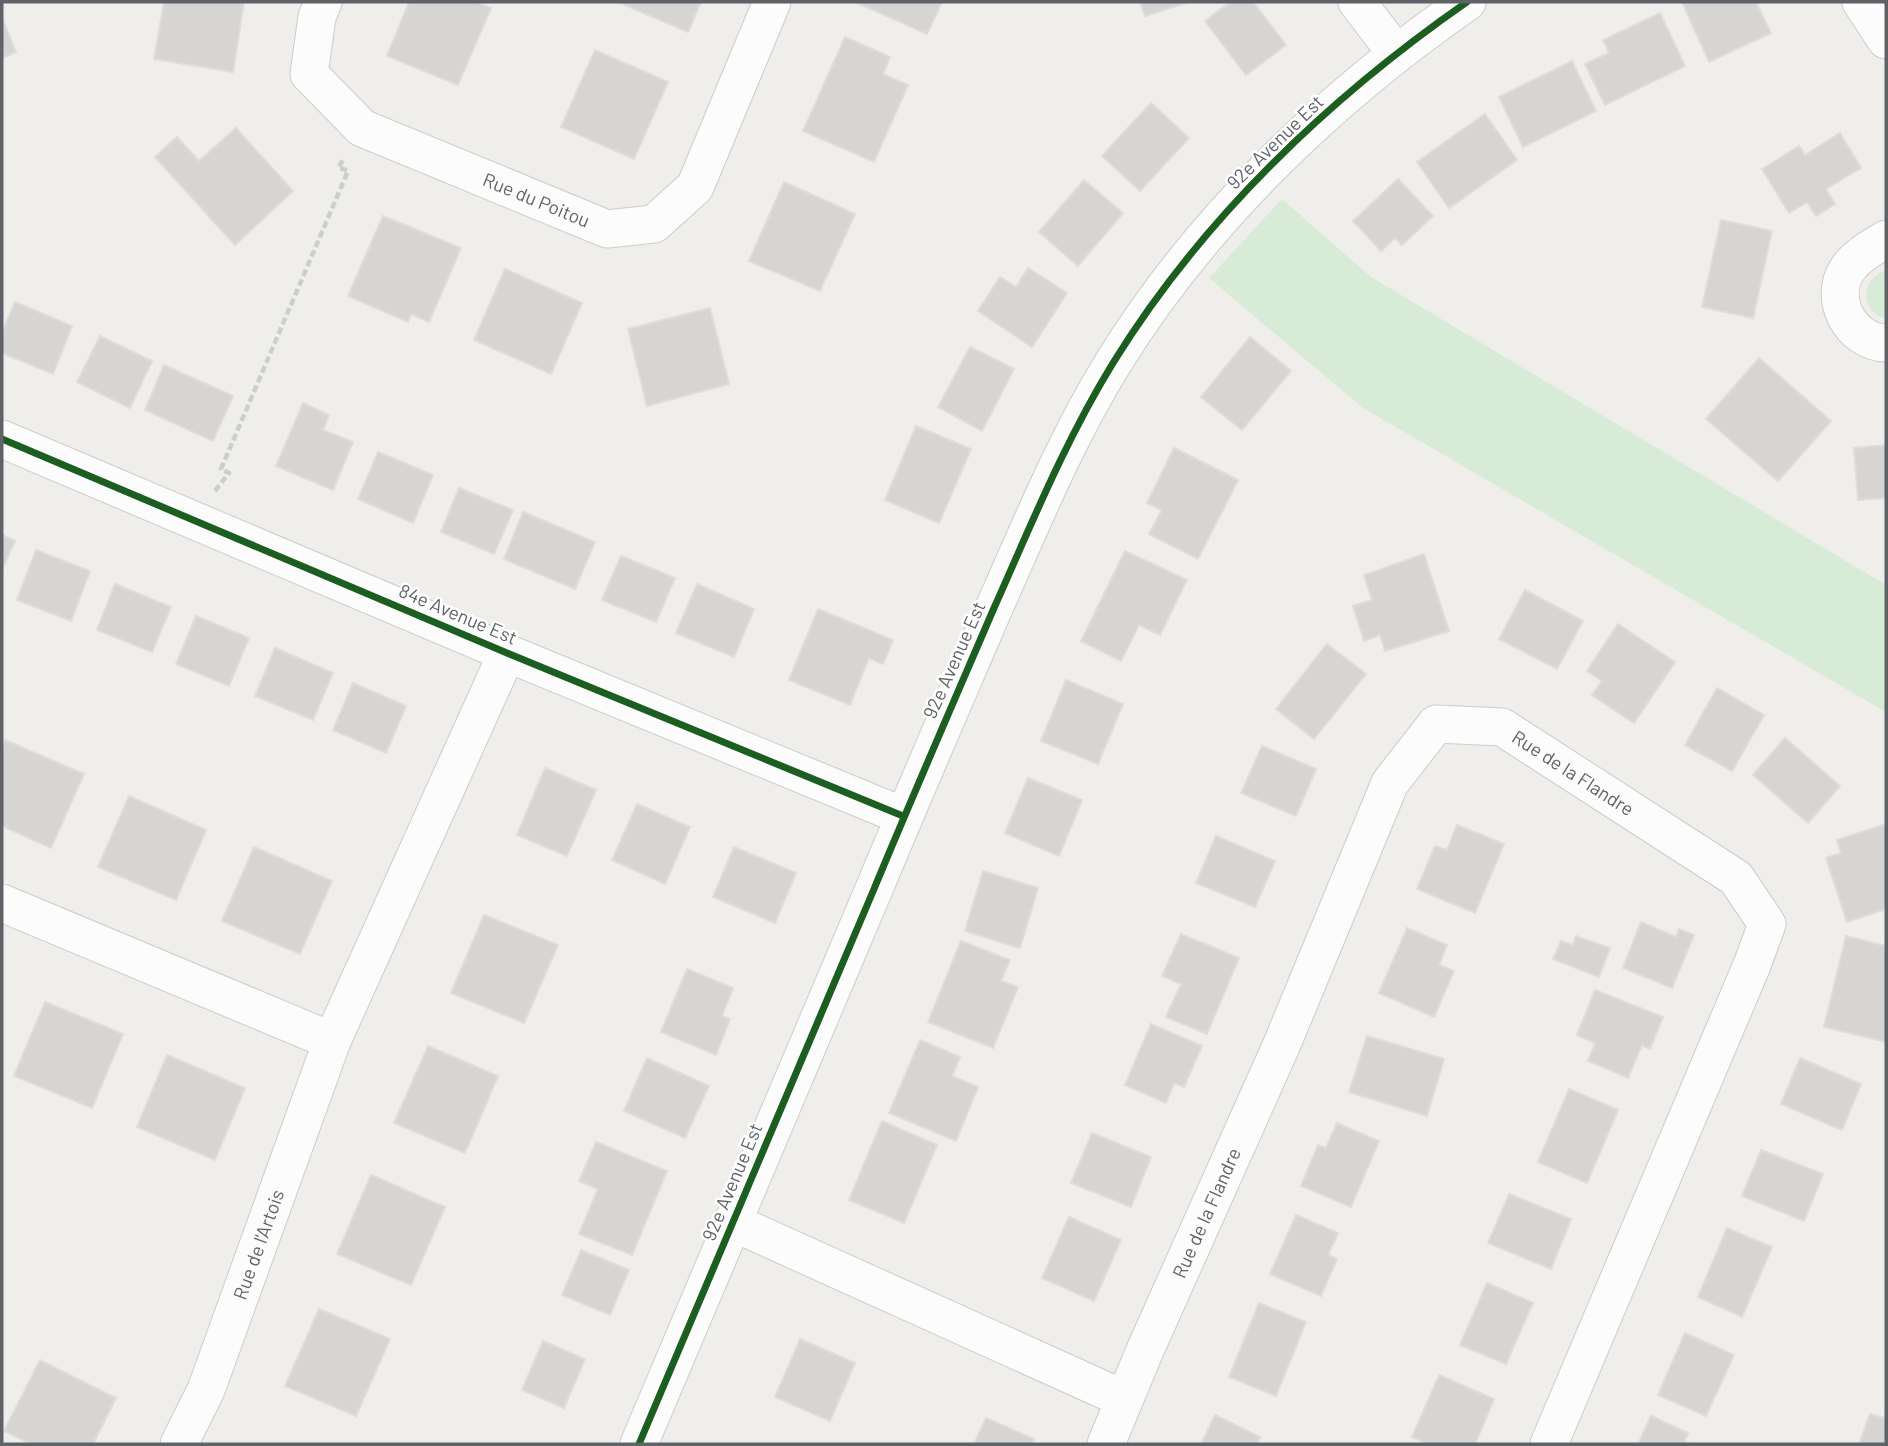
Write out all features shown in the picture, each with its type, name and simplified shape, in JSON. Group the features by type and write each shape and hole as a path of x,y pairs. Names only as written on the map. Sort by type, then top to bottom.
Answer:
{"street":[{"name":"Rue du Poitou","path":"323,2 317,17 309,74 362,128 607,229 654,225 695,187 772,2"},
{"path":"1357,2 1396,54"},
{"name":"92e Avenue Est","path":"639,1444 903,816 1038,506 1119,353 1180,268 1234,204 1291,146 1396,54 1467,2"},
{"path":"1861,2 1886,40"},
{"path":"1886,239 1866,251 1847,270 1841,298 1843,310 1853,330 1862,338 1886,343"},
{"name":"84e Avenue Est","path":"2,439 508,653 903,816"},
{"name":"Rue de l'Artois","path":"179,1444 206,1390 332,1041 508,653"},
{"name":"Rue de la Flandre","path":"1106,1444 1282,1044 1390,783 1436,724 1502,727 1736,878 1767,924 1549,1444"},
{"path":"2,903 332,1041"},
{"path":"732,1222 1124,1399"}],"path":[{"path":"215,492 228,477 229,473 221,470 348,171 338,167 340,162 353,151"}],"green space":[{"path":"1282,199 1371,277 1886,585 1886,712 1363,408 1209,278"},
{"path":"1886,269 1886,318 1870,308 1866,297 1872,279"}],"building":[{"path":"164,2 244,2 233,72 154,59"},
{"path":"409,2 476,2 491,8 458,85 387,56"},
{"path":"618,2 701,2 688,32"},
{"path":"855,2 942,2 927,34"},
{"path":"1140,2 1189,2 1145,16"},
{"path":"1230,2 1253,2 1286,45 1246,75 1205,21"},
{"path":"1682,2 1756,2 1771,33 1709,62"},
{"path":"1660,13 1685,66 1605,105 1585,64 1609,53 1603,40"},
{"path":"2,18 16,52 2,58"},
{"path":"845,37 890,57 883,74 908,85 874,162 803,131"},
{"path":"595,50 668,82 634,159 561,127"},
{"path":"1572,61 1596,111 1523,147 1499,97"},
{"path":"1151,103 1189,138 1140,191 1102,156"},
{"path":"1485,114 1517,160 1449,208 1417,162"},
{"path":"236,128 293,191 235,245 155,157 177,137 199,161"},
{"path":"1840,133 1861,168 1826,189 1835,204 1816,216 1807,202 1789,213 1762,169 1799,146 1805,155"},
{"path":"1398,179 1433,216 1402,245 1395,238 1381,251 1353,221"},
{"path":"1084,180 1123,213 1078,266 1039,232"},
{"path":"784,182 855,214 820,291 749,261"},
{"path":"383,216 461,248 429,322 411,314 408,322 348,296"},
{"path":"1721,220 1772,231 1753,318 1702,307"},
{"path":"1028,268 1067,293 1032,347 978,311 1000,277 1016,287"},
{"path":"505,269 582,303 551,374 474,340"},
{"path":"15,302 72,326 53,374 2,353 2,333"},
{"path":"710,308 729,384 647,406 628,329"},
{"path":"100,336 152,361 130,408 77,382"},
{"path":"1250,337 1291,371 1242,430 1201,397"},
{"path":"970,347 1014,369 982,431 938,407"},
{"path":"1759,358 1831,421 1778,481 1706,419"},
{"path":"164,365 233,396 213,441 145,410"},
{"path":"303,403 329,415 323,430 353,442 333,490 276,466"},
{"path":"916,426 971,449 939,523 885,500"},
{"path":"1886,445 1886,498 1858,500 1854,448"},
{"path":"1174,448 1238,480 1198,559 1149,534 1162,510 1147,503"},
{"path":"378,452 433,475 413,523 358,499"},
{"path":"459,488 513,510 494,554 441,532"},
{"path":"523,512 595,542 575,589 504,559"},
{"path":"2,535 15,541 2,570"},
{"path":"36,550 90,571 71,621 17,600"},
{"path":"1125,551 1187,580 1160,635 1139,625 1121,661 1081,641"},
{"path":"1424,554 1449,631 1385,651 1380,635 1364,641 1353,606 1372,600 1364,575"},
{"path":"621,556 675,578 656,622 602,600"},
{"path":"115,584 171,607 152,652 97,630"},
{"path":"697,584 754,609 734,657 676,633"},
{"path":"1525,590 1583,621 1557,669 1499,639"},
{"path":"818,609 893,640 883,664 869,658 850,705 789,680"},
{"path":"196,616 249,638 229,686 176,664"},
{"path":"1618,624 1675,662 1634,723 1592,695 1602,681 1587,671"},
{"path":"1327,644 1366,674 1314,739 1276,709"},
{"path":"275,648 333,673 313,720 255,696"},
{"path":"1066,680 1123,704 1098,764 1041,741"},
{"path":"353,683 406,706 386,753 333,730"},
{"path":"1717,688 1764,715 1732,771 1685,745"},
{"path":"1785,738 1840,786 1808,823 1753,775"},
{"path":"5,740 84,774 51,848 2,826 2,748"},
{"path":"1262,746 1316,769 1296,816 1241,793"},
{"path":"545,768 596,790 567,856 517,835"},
{"path":"1028,778 1082,800 1059,856 1005,833"},
{"path":"129,796 206,830 176,900 98,867"},
{"path":"637,804 690,827 665,884 612,860"},
{"path":"1886,824 1886,909 1847,922 1826,858 1841,853 1837,840"},
{"path":"1457,825 1504,844 1475,913 1417,889 1435,846 1447,850"},
{"path":"1216,836 1275,861 1255,907 1196,883"},
{"path":"254,847 332,881 300,954 222,921"},
{"path":"734,847 796,873 775,923 713,897"},
{"path":"983,871 1038,888 1020,948 965,931"},
{"path":"484,915 558,945 524,1023 451,993"},
{"path":"1641,922 1676,937 1679,929 1694,935 1672,988 1623,968"},
{"path":"1407,928 1447,945 1439,965 1454,971 1434,1017 1379,993"},
{"path":"1181,934 1239,958 1207,1034 1166,1017 1181,984 1162,976"},
{"path":"1576,936 1610,948 1599,977 1553,959 1561,941 1573,945"},
{"path":"1846,936 1886,946 1886,1042 1824,1027"},
{"path":"961,941 1010,960 1001,981 1018,987 993,1048 928,1022"},
{"path":"687,969 733,988 722,1016 730,1019 716,1055 661,1032"},
{"path":"1595,990 1663,1017 1650,1049 1642,1045 1628,1078 1588,1061 1595,1043 1577,1035"},
{"path":"45,1002 123,1034 92,1108 14,1076"},
{"path":"1151,1024 1202,1046 1184,1087 1174,1083 1166,1103 1125,1085"},
{"path":"1367,1036 1444,1059 1427,1116 1349,1092"},
{"path":"920,1040 960,1057 952,1076 978,1087 956,1141 889,1113"},
{"path":"428,1046 498,1076 465,1153 394,1123"},
{"path":"167,1055 245,1088 215,1160 137,1127"},
{"path":"647,1058 709,1086 685,1138 624,1111"},
{"path":"1800,1058 1861,1084 1842,1130 1781,1104"},
{"path":"1569,1089 1618,1110 1587,1183 1538,1162"},
{"path":"882,1121 937,1145 904,1223 849,1200"},
{"path":"1337,1123 1379,1141 1351,1207 1301,1186 1318,1145 1326,1148"},
{"path":"1092,1133 1151,1157 1131,1207 1071,1183"},
{"path":"596,1142 667,1171 632,1255 579,1234 598,1189 579,1181"},
{"path":"1761,1150 1823,1174 1804,1221 1742,1196"},
{"path":"371,1175 445,1207 411,1285 337,1254"},
{"path":"1509,1194 1571,1219 1551,1269 1488,1243"},
{"path":"1296,1215 1338,1233 1328,1255 1337,1259 1321,1296 1270,1274"},
{"path":"1069,1217 1121,1240 1094,1301 1042,1278"},
{"path":"1727,1228 1772,1247 1742,1317 1698,1297"},
{"path":"581,1250 629,1270 610,1315 562,1295"},
{"path":"1487,1283 1533,1303 1506,1364 1460,1345"},
{"path":"1259,1303 1306,1322 1276,1396 1229,1377"},
{"path":"319,1309 390,1339 356,1416 285,1386"},
{"path":"1685,1333 1734,1355 1706,1416 1658,1395"},
{"path":"800,1339 855,1363 830,1421 775,1397"},
{"path":"543,1341 585,1359 564,1408 522,1390"},
{"path":"40,1360 116,1398 93,1444 31,1444 4,1431"},
{"path":"1439,1375 1494,1399 1475,1444 1428,1444 1412,1437"},
{"path":"1886,1412 1886,1444 1859,1444 1870,1414 1884,1418"},
{"path":"1215,1415 1260,1437 1257,1444 1201,1444"},
{"path":"1651,1416 1688,1433 1684,1442 1690,1444 1638,1444"},
{"path":"986,1418 1034,1439 1032,1444 974,1444"}],"cycle path":[{"path":"639,1444 994,608 1049,484 1113,363 1186,259 1272,164 1366,79 1467,2"},
{"path":"2,439 507,653 903,816"}]}
